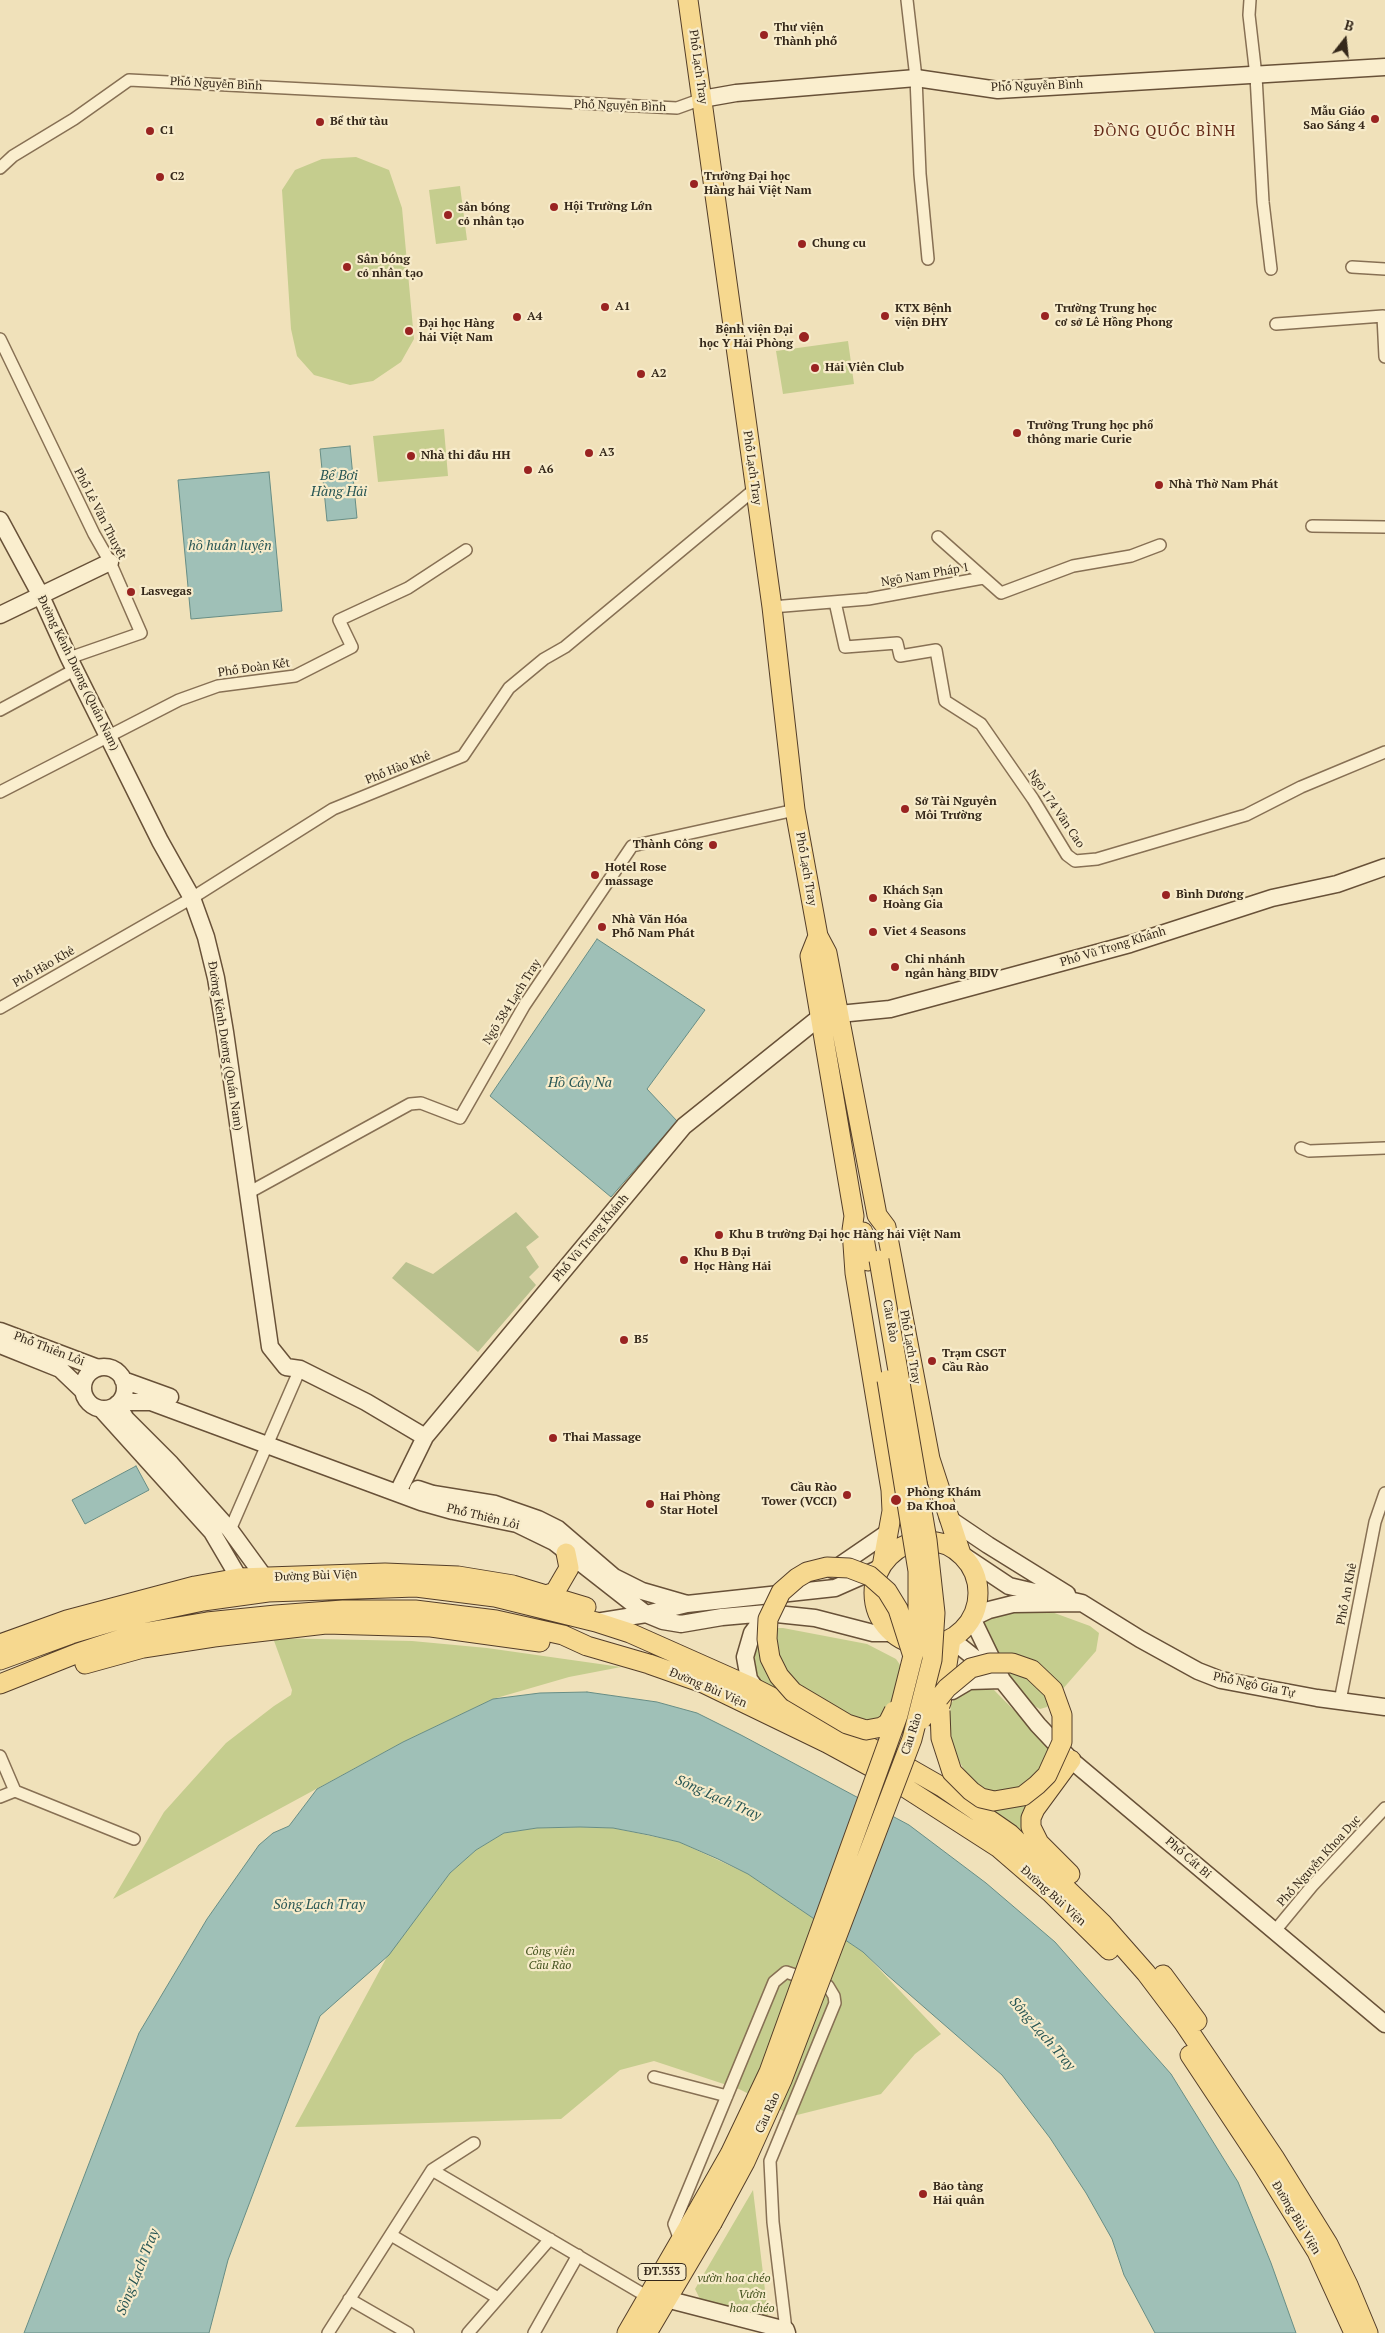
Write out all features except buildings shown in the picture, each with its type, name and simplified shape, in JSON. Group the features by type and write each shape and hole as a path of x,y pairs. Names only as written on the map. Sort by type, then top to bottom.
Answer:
{"main road":[{"name":"Phố Lạch Tray","path":"688,0 754,489 772,607 795,810 818,936 810,956 829,1015 876,1214 886,1227 930,1460 961,1554"},
{"name":"Phố Lạch Tray","path":"829,1015 854,1216 852,1230 855,1273 891,1490 892,1511 881,1565"},
{"name":"Cầu Rào","path":"704,2217 730,2154 769,2072 898,1715 913,1656 919,1616 918,1572 873,1260 873,1226 876,1214"},
{"name":"Cầu Rào","path":"704,2217 745,2162 782,2080 915,1729 932,1660 935,1639 934,1598 924,1521 873,1260 863,1230 854,1216"},
{"path":"891,1490 901,1499 916,1502 927,1498 938,1487"},
{"path":"895,1635 924,1645 938,1644 950,1639 963,1630 972,1618 978,1601 978,1584 972,1568 961,1554 948,1545 933,1541 917,1541 902,1545 881,1565 874,1582 873,1597 876,1611 883,1623 895,1635 905,1658 894,1709 888,1723 882,1727 866,1730 847,1724 793,1692 775,1669 767,1639 768,1619 781,1592 797,1578 807,1572 827,1567 849,1568 870,1576 887,1591 898,1609 913,1656"},
{"path":"546,1595 555,1592 566,1575 569,1568 566,1553"},
{"name":"Đường Bùi Viện","path":"0,1644 76,1617 195,1586 240,1578 386,1573 458,1576 513,1585 546,1595 756,1689 942,1787 1010,1834 1106,1918 1183,2022 1274,2157 1328,2244 1368,2333"},
{"name":"Đường Bùi Viện","path":"0,1660 132,1616 194,1603 268,1592 416,1587 495,1597 604,1620"},
{"name":"Đường Bùi Viện","path":"0,1684 78,1653 136,1634 326,1624 380,1624 431,1627 535,1642 587,1646 650,1664 703,1683 827,1743 937,1806 999,1848 1050,1892 1094,1934 1136,1981 1172,2029 1239,2127 1317,2252 1354,2333"},
{"name":"Đường Bùi Viện","path":"0,1697 95,1660 210,1629"},
{"path":"587,1646 630,1633"},
{"path":"915,1729 947,1688 960,1675 983,1664 1012,1663 1032,1670 1053,1690 1062,1715 1062,1742 1047,1775 1037,1786 1022,1796 994,1801 981,1798 971,1791 952,1772 941,1738 940,1707 950,1639"},
{"path":"19,1653 28,1674"},
{"name":"Đường Bùi Viện","path":"1072,1760 1035,1809 1031,1827 1039,1843 1182,1999 1280,2142 1325,2215 1352,2266 1382,2333"},
{"name":"ĐT.353","path":"647,2333 657,2298 680,2240 704,2217"},
{"name":"ĐT.353","path":"627,2333 657,2298 704,2217"}],"street":[{"path":"907,0 916,78 920,174 928,259"},
{"path":"1250,0 1249,15 1256,76 1262,202 1271,269"},
{"name":"Phố Nguyễn Bình","path":"0,168 13,156 74,119 129,80 677,108 702,98 736,93 916,78 998,90 1385,67"},
{"path":"1352,267 1385,269"},
{"path":"1276,324 1383,316 1385,357"},
{"name":"Phố Lê Văn Thuyết","path":"0,340 90,526 110,562 141,633 73,664"},
{"name":"Phố Hào Khê","path":"0,1008 192,898 333,808 463,756 508,688 544,659 565,647 754,489"},
{"name":"Đường Kênh Dương (Quán Nam)","path":"1,525 40,594 160,842 192,898 206,937 216,978 270,1347 286,1367 300,1369 366,1402 425,1437"},
{"path":"1312,526 1385,527"},
{"path":"938,537 983,578"},
{"name":"Ngõ Nam Pháp 1","path":"772,607 868,600 983,578 1001,593 1073,566 1131,556 1160,545"},
{"name":"Phố Đoàn Kết","path":"109,738 179,700 218,686 294,676 352,647 339,620 408,588 466,550"},
{"path":"0,615 40,594 110,562"},
{"name":"Ngõ 174 Văn Cao","path":"835,602 845,647 897,643 900,656 936,650 945,701 981,724 1033,799 1067,855 1075,861 1097,859 1246,815 1301,786 1385,752"},
{"path":"0,710 73,664"},
{"path":"0,792 109,738"},
{"name":"Ngõ 384 Lạch Tray","path":"248,1193 410,1104 421,1103 460,1118 524,1006 632,846 795,810"},
{"name":"Phố Vũ Trọng Khánh","path":"400,1487 425,1437 684,1126 829,1015 899,1007 1130,944 1272,898 1337,884 1385,867"},
{"path":"1301,1148 1309,1151 1385,1148"},
{"name":"Phố Thiên Lôi","path":"0,1331 98,1368"},
{"name":"Phố Thiên Lôi","path":"0,1345 60,1369 82,1390"},
{"path":"102,1409 119,1403 125,1391 123,1380 116,1371 98,1368 86,1376 82,1390 88,1403 102,1409 212,1532 240,1578"},
{"path":"230,1530 300,1369"},
{"name":"Phố Thiên Lôi","path":"123,1380 154,1397 400,1487 453,1511 516,1524 554,1542 646,1614 663,1621 681,1624 766,1613 815,1618 873,1633 895,1635"},
{"name":"Phố Thiên Lôi","path":"119,1403 154,1397"},
{"path":"119,1403 126,1420 171,1464 230,1530 265,1578"},
{"name":"Phố Thiên Lôi","path":"400,1487 495,1504 538,1518 558,1529 614,1577 642,1591 687,1604 835,1588 881,1565"},
{"name":"Phố An Khê","path":"1340,1701 1375,1522 1385,1493"},
{"path":"948,1518 988,1546 1082,1603"},
{"path":"800,1593 887,1533"},
{"name":"Phố Ngô Gia Tự","path":"961,1554 1009,1586 1082,1603 1172,1657 1221,1680 1385,1708"},
{"path":"972,1618 988,1610 1013,1604 1082,1603"},
{"path":"604,1620 646,1614 687,1604"},
{"path":"756,1689 749,1679 745,1657 752,1633 766,1613"},
{"name":"Phố Cát Bi","path":"972,1618 1002,1680 1038,1725 1072,1760 1385,2024"},
{"path":"630,1633 681,1624"},
{"name":"Phố Cát Bi","path":"950,1639 1002,1680"},
{"path":"940,1707 954,1689 969,1681 1002,1680"},
{"path":"0,1756 15,1791"},
{"path":"0,1797 15,1791 134,1839"},
{"name":"Phố Nguyễn Khoa Dục","path":"1274,1932 1312,1886 1385,1808"},
{"path":"432,2170 578,2255 657,2298 786,2331 773,2222 770,2161 835,2003 834,1996 828,1986 794,1973 786,1972 774,1982 674,2224 680,2240"},
{"path":"654,2077 727,2096"},
{"path":"328,2333 432,2170 474,2143"},
{"path":"391,2235 498,2298"},
{"path":"468,2333 550,2239"},
{"path":"534,2333 578,2255"},
{"path":"349,2300 408,2333"}],"green space":[{"name":"Sân bóng cỏ nhân tạo","path":"356,157 389,170 402,208 414,339 401,362 373,381 350,385 314,375 297,356 291,329 282,190 295,170 322,159"},
{"name":"sân bóng cỏ nhân tạo","path":"460,186 467,240 436,244 429,190"},
{"name":"Hải Viên Club","path":"848,341 854,384 783,394 776,351"},
{"name":"Nhà thi đấu HH","path":"444,429 448,476 378,482 373,436"},
{"path":"516,1212 539,1237 526,1247 539,1267 529,1277 536,1285 478,1352 392,1278 406,1262 433,1274"},
{"path":"997,1610 1049,1611 1090,1626 1099,1633 1096,1651 1047,1707 1040,1709 1031,1704 1001,1669 983,1627 984,1617"},
{"path":"773,1628 783,1628 867,1644 896,1659 905,1672 889,1732 879,1738 857,1735 764,1687 756,1671 754,1649 761,1636"},
{"path":"273,1638 412,1641 487,1648 621,1667 569,1677 493,1699 403,1742 113,1899 164,1812 226,1743 291,1695 292,1690"},
{"path":"971,1687 994,1690 1060,1757 1031,1841 981,1806 970,1780 954,1752 949,1722 951,1704 957,1694"},
{"name":"Công viên Cầu Rào","path":"537,1828 613,1828 679,1842 748,1874 863,1952 941,2034 915,2054 881,2094 793,2116 739,2089 654,2061 620,2070 561,2119 295,2127 388,1955 450,1873 476,1850 504,1833"},
{"name":"Vườn hoa chéo","path":"753,2190 768,2315 745,2316 700,2299 695,2289"}],"water":[{"name":"Bể Bơi Hàng Hải","path":"350,446 357,518 327,521 320,449"},
{"name":"hồ huấn luyện","path":"269,472 282,611 191,619 178,480"},
{"name":"Hồ Cây Na","path":"597,939 705,1010 647,1089 677,1121 611,1197 490,1096"},
{"path":"136,1466 149,1490 85,1524 72,1500"},
{"name":"Sông Lạch Tray","path":"587,1692 657,1702 697,1713 741,1735 909,1825 986,1883 1055,1942 1171,2074 1238,2182 1271,2263 1296,2333 1155,2333 1124,2275 1112,2239 1086,2193 1050,2138 1002,2075 863,1952 748,1874 718,1859 679,1842 649,1835 613,1828 580,1827 537,1828 504,1833 476,1850 450,1873 389,1955 320,2016 228,2260 209,2333 24,2333 139,2033 207,1919 259,1845 273,1833 289,1826 317,1789 403,1742 493,1699 540,1693"}],"place":[{"name":"Thư viện Thành phố","path":"764,35"},
{"name":"Mẫu Giáo Sao Sáng 4","path":"1375,119"},
{"name":"Bể thử tàu","path":"320,122"},
{"name":"C1","path":"150,131"},
{"name":"C2","path":"160,177"},
{"name":"Trường Đại học Hàng hải Việt Nam","path":"694,184"},
{"name":"Hội Trường Lớn","path":"554,207"},
{"name":"sân bóng cỏ nhân tạo","path":"448,215"},
{"name":"Chung cu","path":"802,244"},
{"name":"Sân bóng cỏ nhân tạo","path":"347,267"},
{"name":"A1","path":"605,307"},
{"name":"KTX Bệnh viện ĐHY","path":"885,316"},
{"name":"Trường Trung học cơ sở Lê Hồng Phong","path":"1045,316"},
{"name":"A4","path":"517,317"},
{"name":"Đại học Hàng hải Việt Nam","path":"409,331"},
{"name":"Bệnh viện Đại học Y Hải Phòng","path":"804,337"},
{"name":"Hải Viên Club","path":"815,368"},
{"name":"A2","path":"641,374"},
{"name":"Trường Trung học phổ thông marie Curie","path":"1017,433"},
{"name":"A3","path":"589,453"},
{"name":"Nhà thi đấu HH","path":"411,456"},
{"name":"A6","path":"528,470"},
{"name":"Nhà Thờ Nam Phát","path":"1159,485"},
{"name":"Lasvegas","path":"131,592"},
{"name":"Sở Tài Nguyên Môi Trường","path":"905,809"},
{"name":"Thành Công","path":"713,845"},
{"name":"Hotel Rose massage","path":"595,875"},
{"name":"Bình Dương","path":"1166,895"},
{"name":"Khách Sạn Hoàng Gia","path":"873,898"},
{"name":"Nhà Văn Hóa Phố Nam Phát","path":"602,927"},
{"name":"Viet 4 Seasons","path":"873,932"},
{"name":"Chi nhánh ngân hàng BIDV","path":"895,967"},
{"name":"Khu B trường Đại học Hàng hải Việt Nam","path":"719,1235"},
{"name":"Khu B Đại Học Hàng Hải","path":"684,1260"},
{"name":"B5","path":"624,1340"},
{"name":"Trạm CSGT Cầu Rào","path":"932,1361"},
{"name":"Thai Massage","path":"553,1438"},
{"name":"Cầu Rào Tower (VCCI)","path":"847,1495"},
{"name":"Phòng Khám Đa Khoa","path":"896,1500"},
{"name":"Hai Phòng Star Hotel","path":"650,1504"},
{"name":"Bảo tàng Hải quân","path":"923,2194"}],"district":[{"name":"ĐỒNG QUỐC BÌNH","path":"1165,132"}],"park label":[{"name":"vườn hoa chéo","path":"734,2279"}]}
